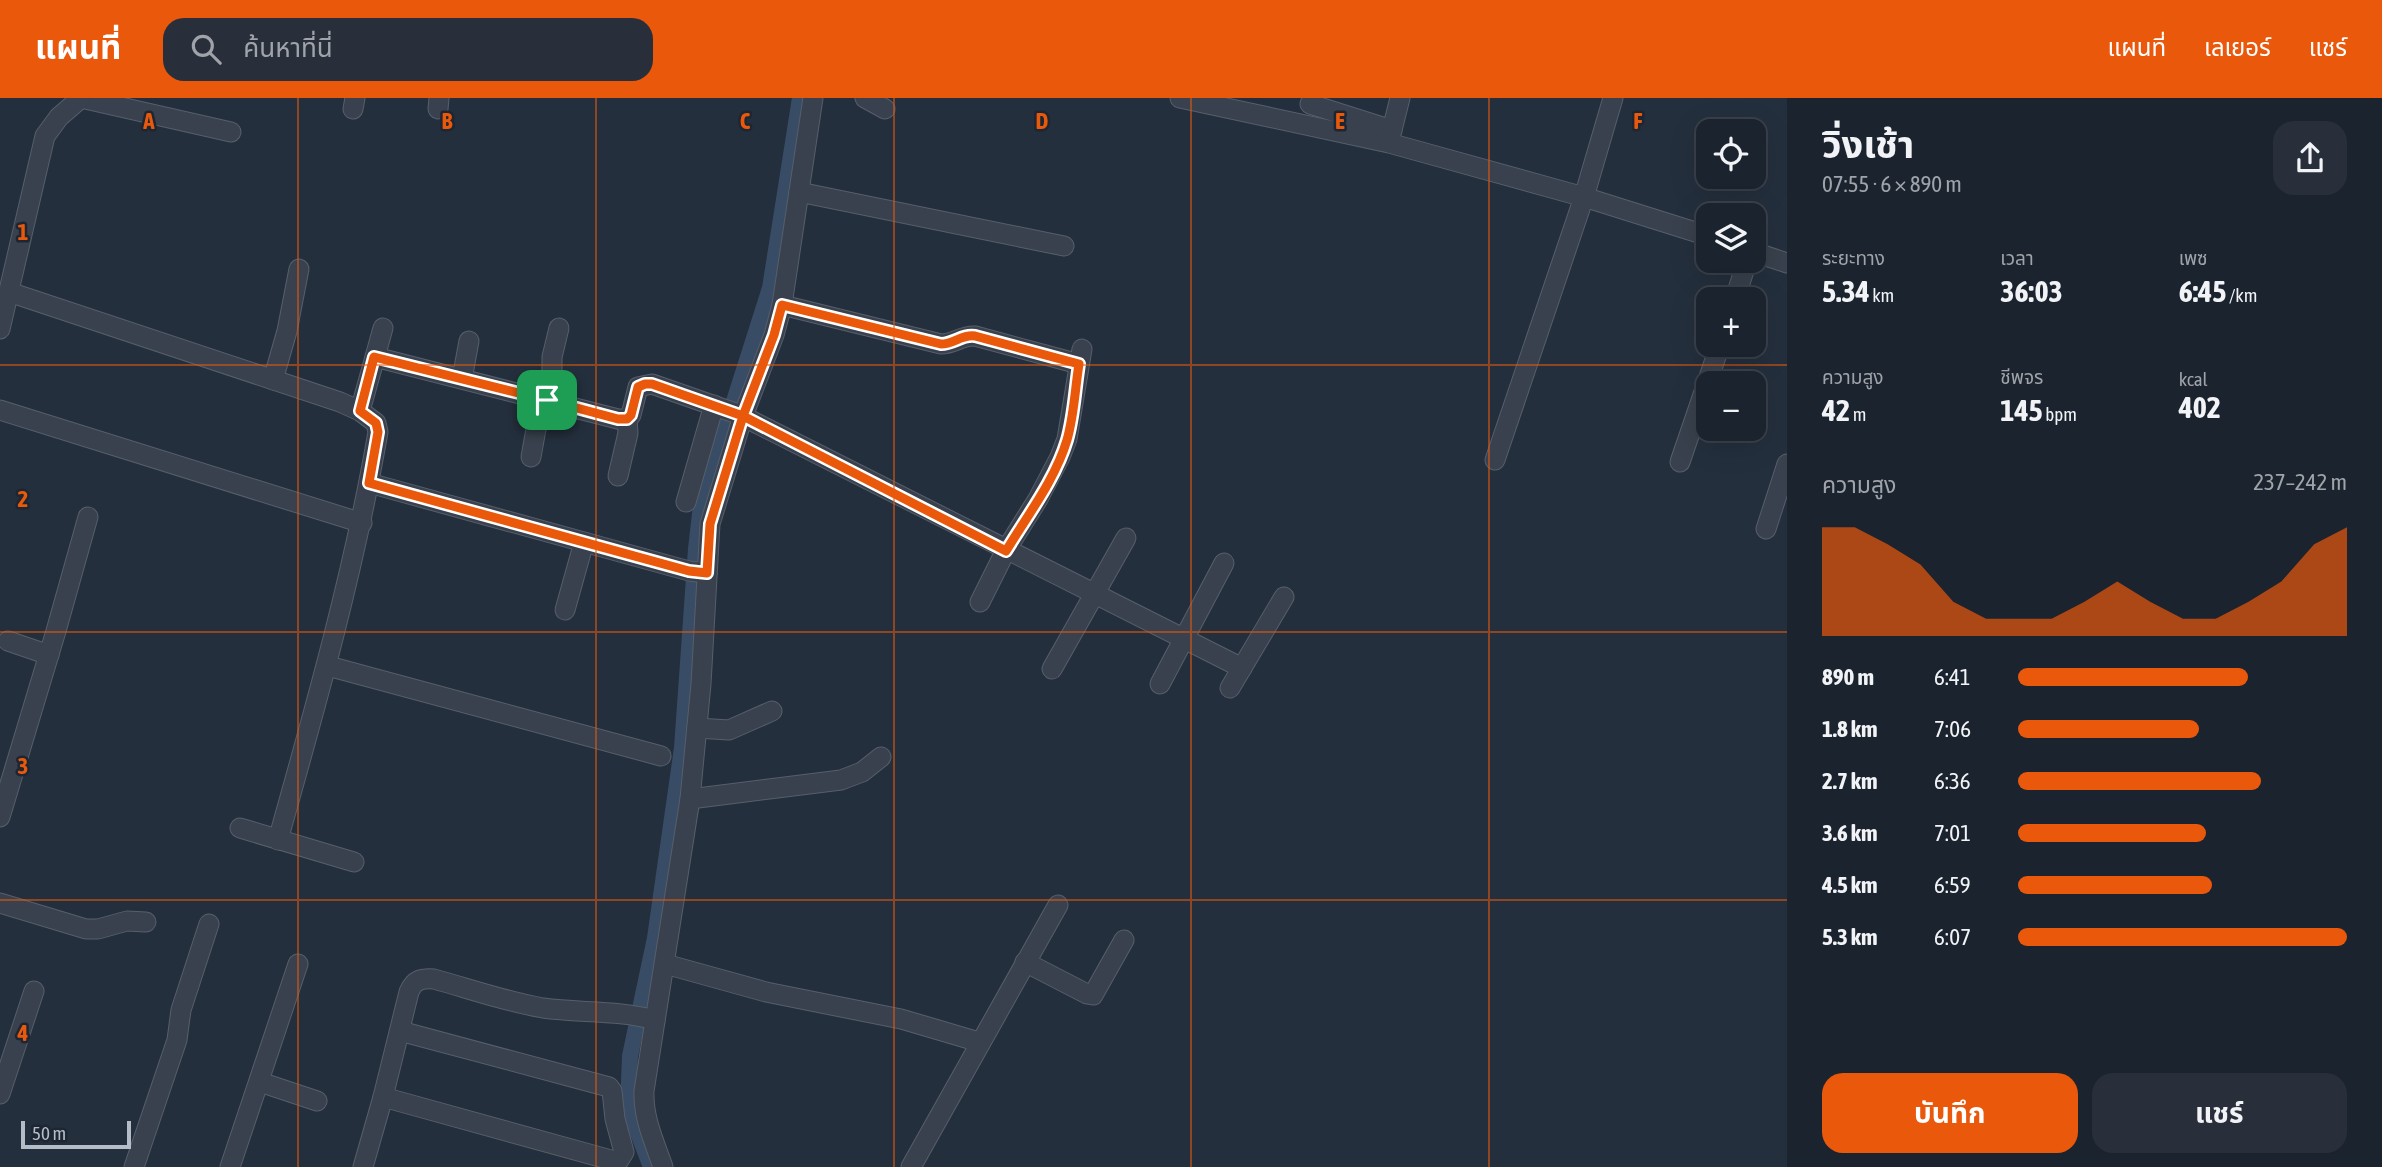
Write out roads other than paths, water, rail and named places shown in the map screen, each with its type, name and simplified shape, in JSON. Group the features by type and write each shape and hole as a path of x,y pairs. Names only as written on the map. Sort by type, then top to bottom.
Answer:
{"street":[{"path":"0,329 45,136 59,117 81,98 231,132"},
{"path":"686,502 730,411 774,335 782,305 813,98"},
{"path":"865,98 885,109"},
{"path":"1180,98 1391,137"},
{"path":"1391,137 1400,98"},
{"path":"1496,460 1584,197 1613,98"},
{"path":"1310,104 1391,137 1696,232"},
{"path":"799,192 1065,246"},
{"path":"1766,256 1787,263"},
{"path":"272,380 287,331 299,269"},
{"path":"9,292 360,411 376,423 378,432 362,523 328,666 278,840"},
{"path":"782,305 941,344 951,343 963,336 975,336 1081,357 1067,439 1060,457 980,602"},
{"path":"360,411 383,328"},
{"path":"531,457 536,429 552,379 552,357 559,328"},
{"path":"463,379 469,341"},
{"path":"374,357 618,419 627,419 631,415 638,387 645,384 730,411 1242,668"},
{"path":"1680,462 1716,357"},
{"path":"0,410 362,523"},
{"path":"663,1167 643,1107 646,1017 664,964 690,799 697,728 699,572 730,411"},
{"path":"618,475 628,433 627,419"},
{"path":"1766,529 1787,464"},
{"path":"369,483 699,572"},
{"path":"0,817 88,517"},
{"path":"1052,670 1126,538"},
{"path":"565,610 584,542"},
{"path":"1160,684 1224,563"},
{"path":"1230,688 1284,597"},
{"path":"8,641 49,655"},
{"path":"328,666 661,756"},
{"path":"697,728 729,730 772,711"},
{"path":"690,799 841,780 862,772 881,757"},
{"path":"240,828 354,862"},
{"path":"0,903 86,929 98,929 127,921 146,922"},
{"path":"911,1167 1058,905"},
{"path":"134,1167 177,1040 181,1010 209,924"},
{"path":"1025,962 1093,995 1124,940"},
{"path":"230,1167 298,964"},
{"path":"664,964 766,992 901,1019 979,1042"},
{"path":"363,1167 413,983 423,978 541,1007 646,1017"},
{"path":"0,1094 34,990"},
{"path":"383,1097 611,1160 619,1160 624,1152 609,1087 400,1031"},
{"path":"260,1082 317,1101"}],"waterway":[{"path":"651,1167 628,1107 630,1056 655,938 682,748 701,505 770,288 800,98"}]}
